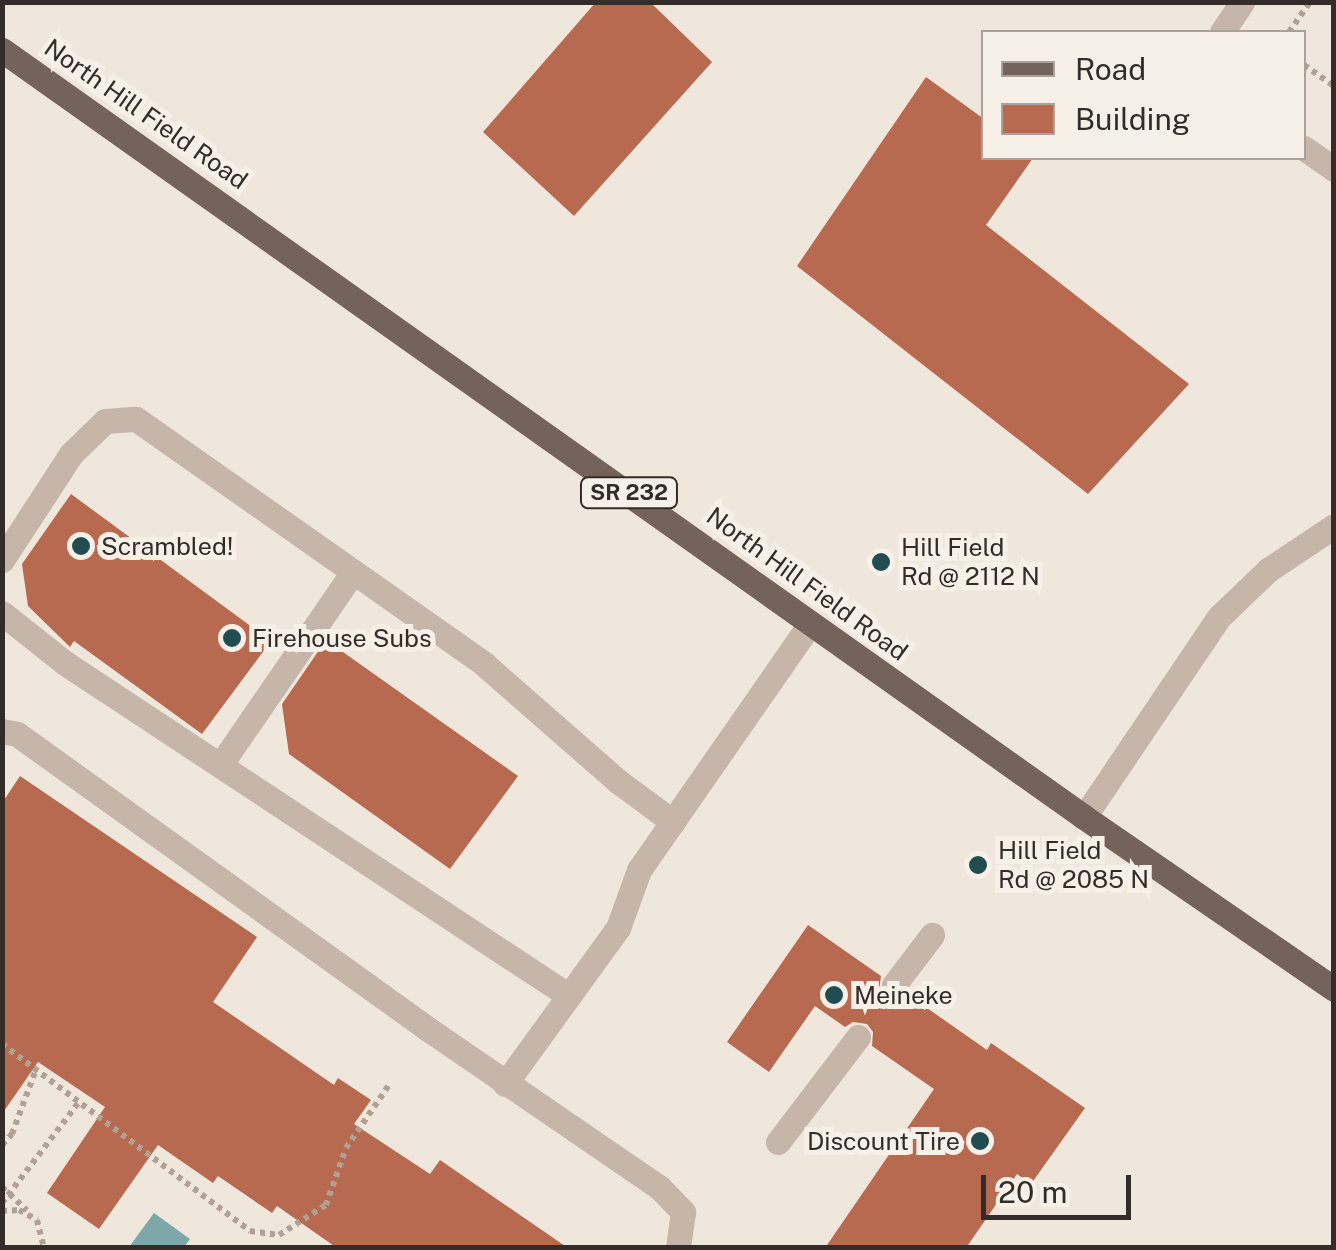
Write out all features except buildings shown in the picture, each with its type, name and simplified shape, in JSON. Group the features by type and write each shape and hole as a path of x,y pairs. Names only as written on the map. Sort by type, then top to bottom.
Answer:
{"main road":[{"name":"North Hill Field Road","path":"2,50 1084,818 1334,989"}],"lane":[{"path":"1223,30 1242,2"},
{"path":"1306,149 1334,169"},
{"path":"2,560 71,454 104,422 136,419 484,664 620,782 673,822"},
{"path":"1084,818 1219,617 1268,570 1334,526"},
{"path":"221,764 354,572"},
{"path":"2,612 65,663 569,996"},
{"path":"506,1084 618,928 639,870 810,624"},
{"path":"2,731 17,734 506,1084 659,1187 683,1212 678,1248"},
{"path":"894,985 932,935"},
{"path":"778,1142 858,1036"}],"path":[{"path":"1290,30 1310,2"},
{"path":"1306,66 1334,86"},
{"path":"2,1044 250,1231 279,1235 326,1205 346,1148 389,1085"},
{"path":"2,1145 12,1134 36,1069"},
{"path":"2,1204 79,1102"},
{"path":"2,1187 38,1220 44,1248"},
{"path":"2,1211 19,1210 38,1220"},
{"path":"278,1248 279,1235"}],"water":[{"path":"154,1213 190,1239 184,1247 129,1247"}],"place":[{"name":"Scrambled!","path":"81,546"},
{"name":"Hill Field Rd @ 2112 N","path":"881,562"},
{"name":"Firehouse Subs","path":"232,638"},
{"name":"Hill Field Rd @ 2085 N","path":"978,865"},
{"name":"Meineke","path":"834,995"},
{"name":"Discount Tire","path":"980,1141"}]}
